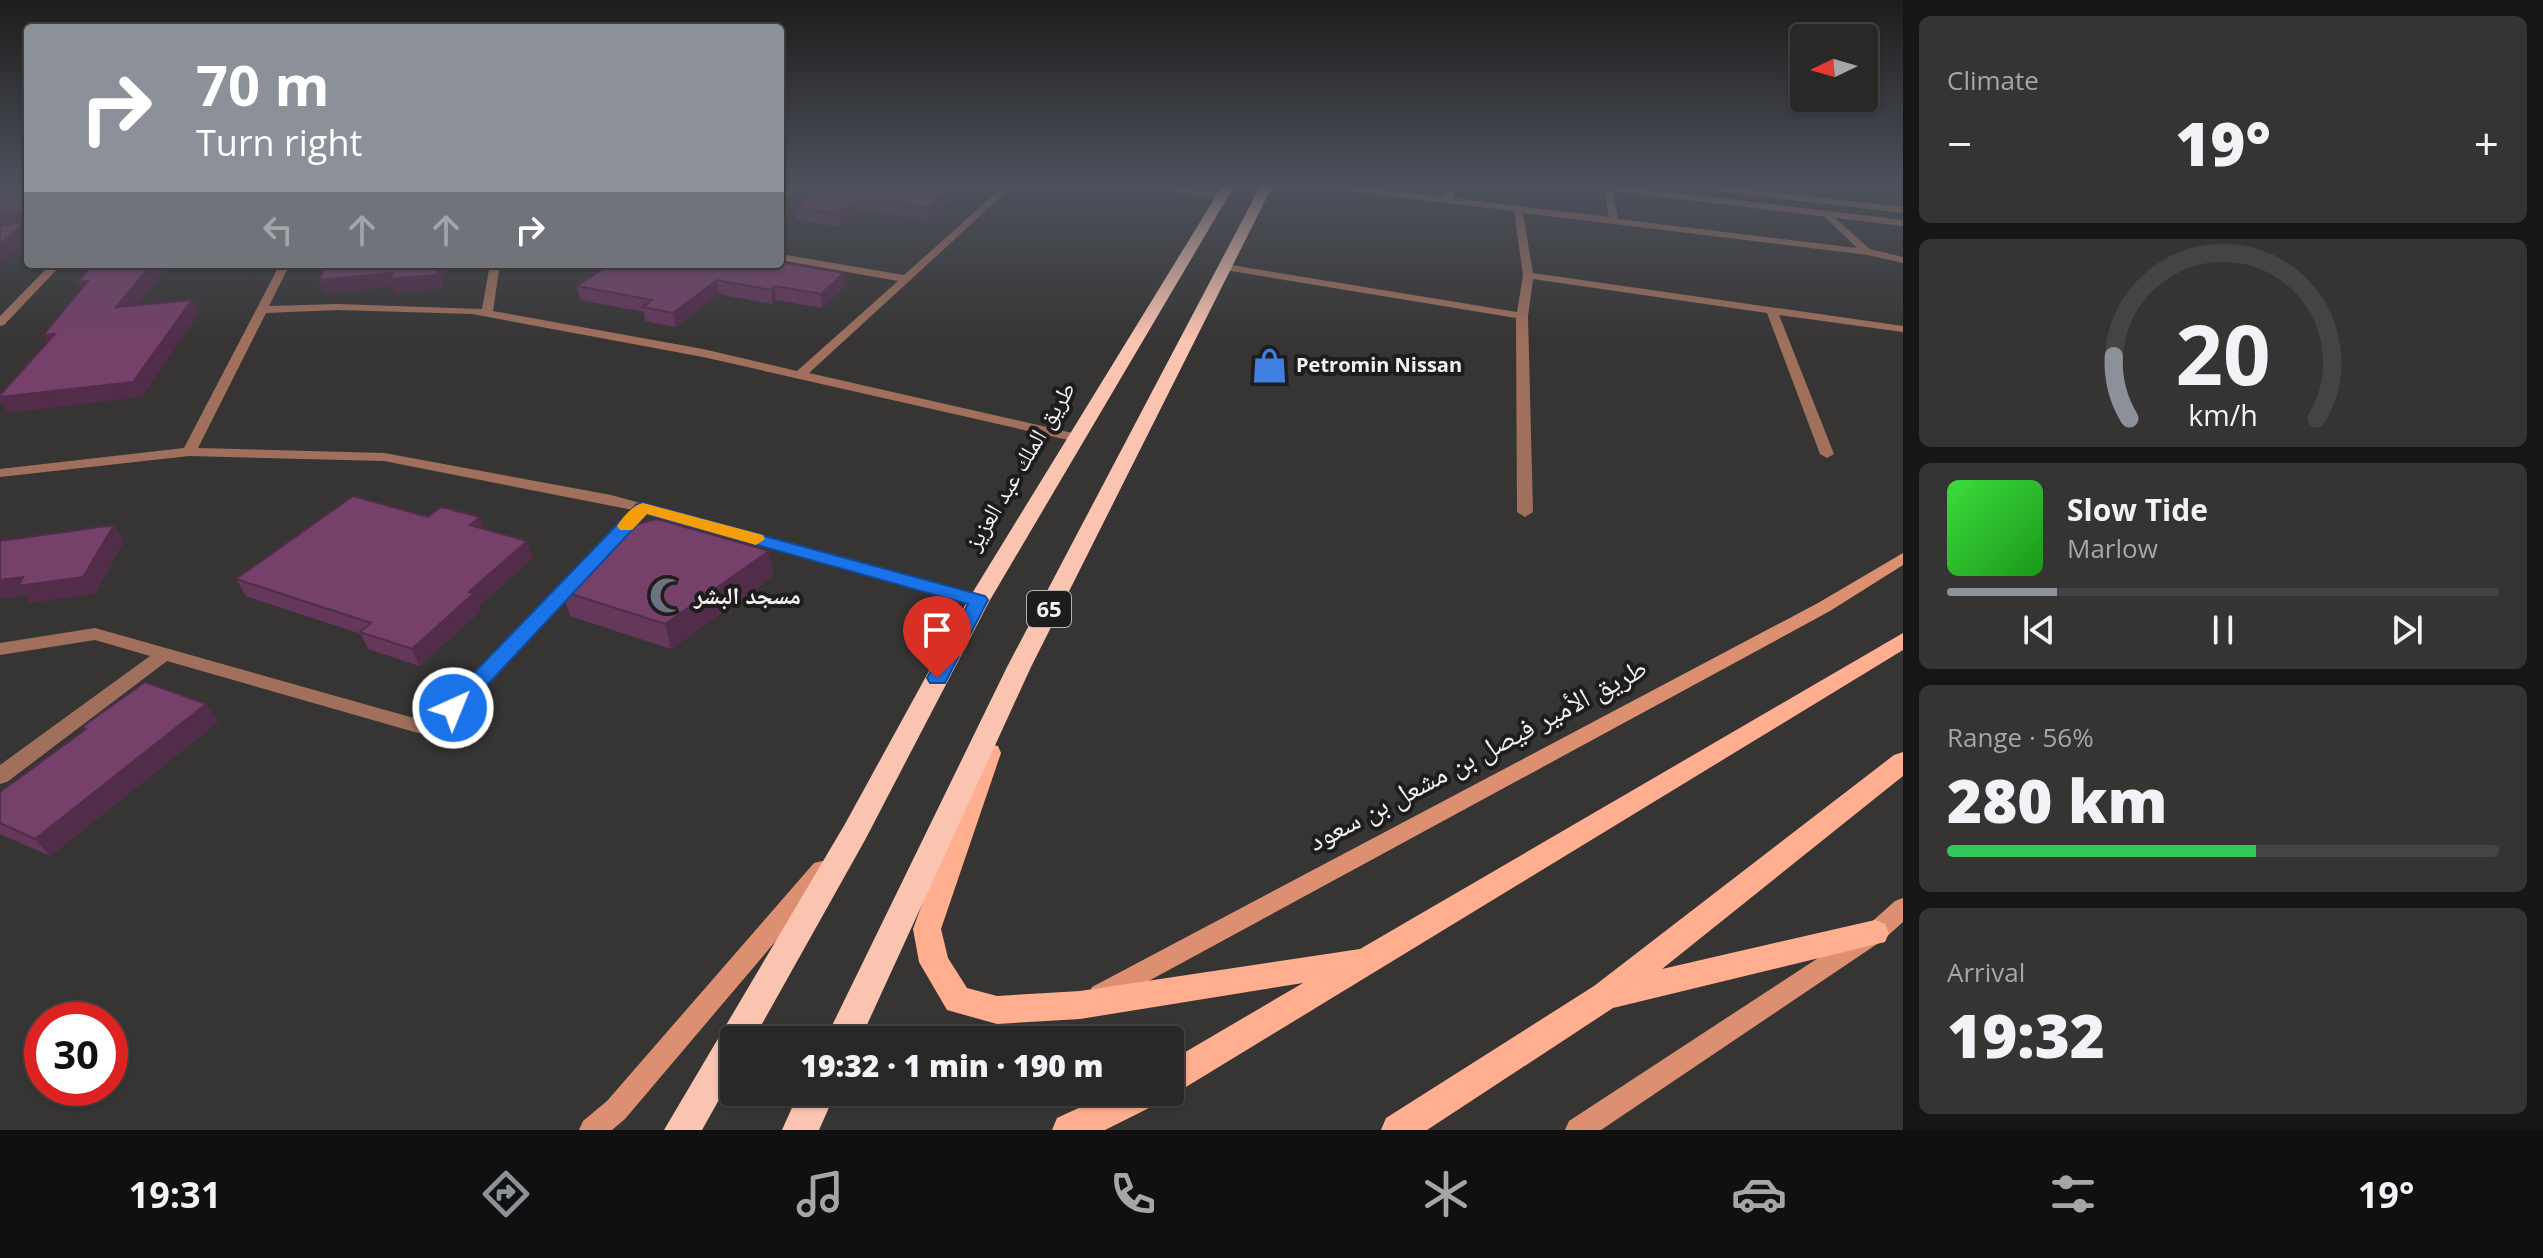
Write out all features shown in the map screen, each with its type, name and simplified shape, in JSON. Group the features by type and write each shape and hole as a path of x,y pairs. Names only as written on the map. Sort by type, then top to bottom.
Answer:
{"highway":[{"name":"طريق الملك عبد العزيز","path":"742,1026 855,832 979,600 1199,236"},
{"name":"65","path":"849,1026 1019,667 1241,236"},
{"name":"طريق الملك عبد العزيز","path":"682,1130 720,1064"},
{"path":"800,1130 811,1106"}],"main road":[{"name":"طريق الأمير فيصل بن مشعل بن سعود","path":"1080,1005 1824,607 1903,558"},
{"path":"1184,1071 1903,640"},
{"path":"1019,667 927,929 934,962 958,1000 997,1010 1080,1005 1368,959"},
{"path":"1398,1130 1605,996 1903,762"},
{"path":"592,1130 616,1110 855,832"},
{"path":"1578,1130 1875,933 1903,908"},
{"path":"1605,996 1875,933"},
{"path":"1069,1130 1119,1106"}],"street":[{"path":"800,375 954,236"},
{"path":"1522,236 1528,275 1522,316 1525,512"},
{"path":"1737,236 1865,251 1903,260"},
{"path":"1849,236 1865,251"},
{"path":"784,258 906,279"},
{"path":"1225,267 1522,316"},
{"path":"0,323 53,268"},
{"path":"189,452 283,268"},
{"path":"487,314 494,268"},
{"path":"1528,275 1903,329"},
{"path":"262,310 338,307 487,314 703,353 1077,438"},
{"path":"1771,308 1827,454"},
{"path":"0,312 13,311"},
{"path":"0,473 189,452 384,457 611,499 979,600"},
{"path":"0,649 95,634 432,730 643,508"},
{"path":"0,776 164,654"}],"building":[{"path":"0,236 10,236 0,245"},
{"path":"784,263 844,273 821,294 775,286 771,290 717,280 673,313 643,307 652,300 577,286 605,268 784,268"},
{"path":"90,268 149,268 116,307 192,300 133,382 0,397 55,334 43,335 88,281 77,282"},
{"path":"325,268 439,268 436,275 390,279 393,273 319,280"},
{"path":"353,496 428,517 441,507 480,517 470,525 527,541 469,592 474,593 412,649 360,632 371,623 236,579"},
{"path":"657,519 769,551 665,624 562,591 635,525"},
{"path":"114,525 83,577 18,586 23,577 0,580 0,541"},
{"path":"145,682 206,704 35,839 0,823 0,792"}],"slow traffic":[{"path":"626,526 643,508 756,539"}],"place":[{"name":"Petromin Nissan","path":"1270,365"},
{"name":"مسجد البشر","path":"668,596"}],"route":[{"path":"453,708 643,508 979,600 937,678"}]}
